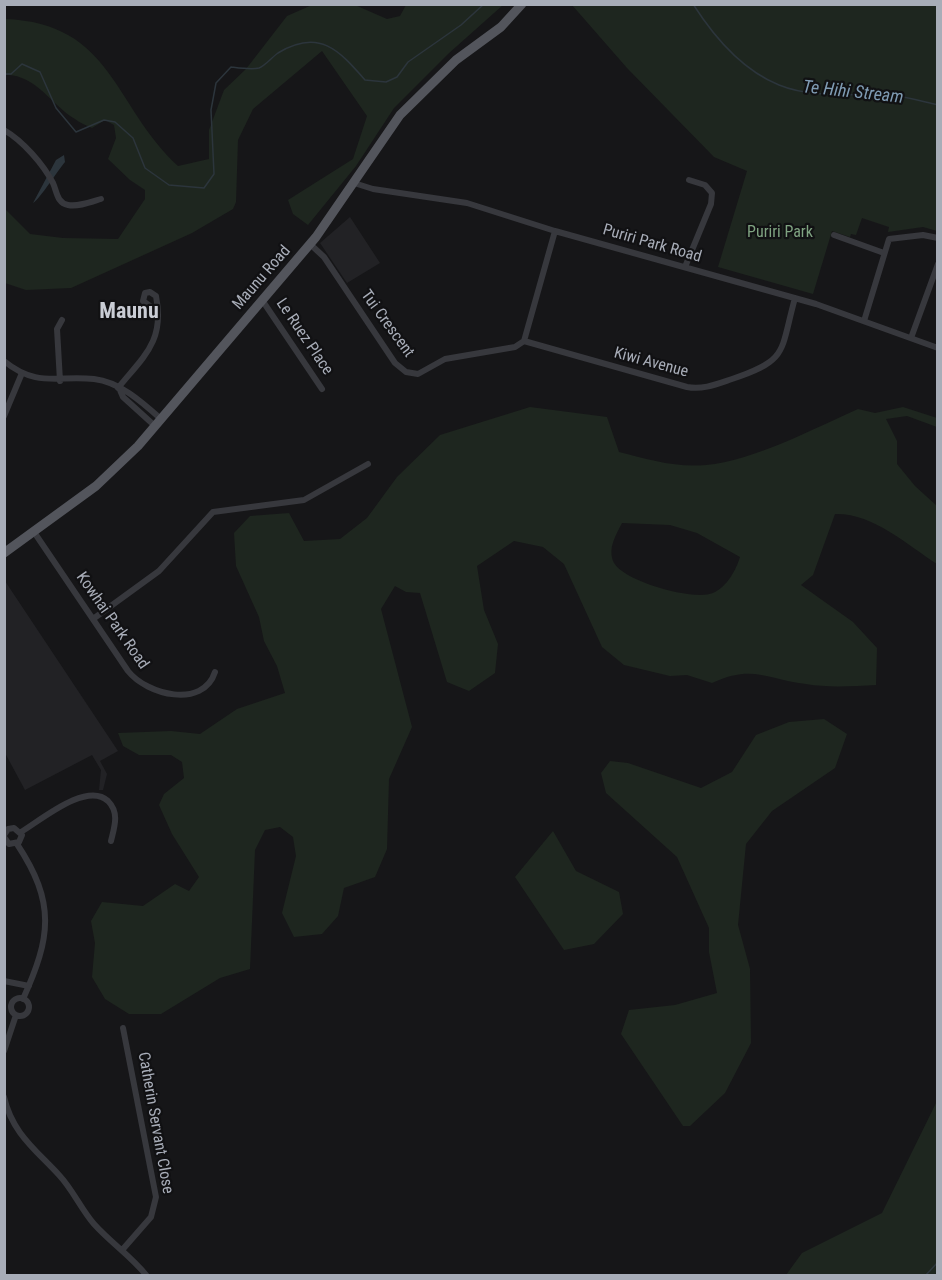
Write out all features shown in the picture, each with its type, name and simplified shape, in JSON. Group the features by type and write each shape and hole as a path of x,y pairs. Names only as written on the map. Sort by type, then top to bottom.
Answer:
{"main road":[{"name":"Maunu Road","path":"4,553 115,471 310,244 354,183 388,130 413,100 456,60 501,27 522,4"}],"street":[{"path":"4,130 15,137 47,174 60,202 67,205 101,199"},
{"path":"685,267 711,204 712,193 705,185 689,180"},
{"name":"Puriri Park Road","path":"354,183 373,189 467,203 555,231 795,298 938,348"},
{"path":"524,342 555,231"},
{"path":"834,235 884,253"},
{"path":"864,321 889,239 923,235 938,238"},
{"name":"Tui Crescent","path":"310,244 324,257 395,363 406,372 418,374 446,358 515,347 524,342"},
{"path":"911,338 938,264"},
{"name":"Kiwi Avenue","path":"524,342 701,389 763,369 775,359 782,345 795,298"},
{"name":"Le Ruez Place","path":"262,300 322,389"},
{"path":"119,389 155,341 159,326 157,310"},
{"path":"60,381 57,329 62,320"},
{"path":"4,361 22,373 60,381 92,379 119,389 123,397 158,422"},
{"path":"4,416 22,373"},
{"path":"93,619 159,570 213,512 312,497 368,464"},
{"name":"Kowhai Park Road","path":"34,532 128,671 147,689 165,694 183,694 209,683 215,672"},
{"path":"21,832 76,798 90,794 104,798 113,807 116,820 111,841"},
{"path":"14,828 21,832 21,840 17,844 9,844 5,831 14,828"},
{"path":"17,844 39,882 46,907 45,942 23,999"},
{"path":"4,981 29,986"},
{"path":"16,1015 12,1004 18,999 23,999"},
{"path":"16,1015 24,1015 28,1010 28,1005 23,999"},
{"path":"4,1051 16,1015"},
{"path":"4,1020 13,1023"},
{"name":"Catherin Servant Close","path":"123,1028 156,1197 151,1217 123,1249"},
{"path":"4,1097 10,1119 20,1135 65,1182 92,1222 123,1249 147,1275"}],"shaded area":[{"path":"64,155 65,162 33,203 56,160"},
{"path":"350,217 380,263 347,283 320,243"},
{"path":"5,581 118,751 100,761 107,774 103,790 99,790 101,770 92,755 25,790 5,753"}],"green space":[{"path":"312,5 355,5 387,19 400,16 406,5 503,5 448,54 394,108 356,166 308,225 293,214 288,200 353,159 367,116 322,51 253,109 238,140 236,202 233,209 192,233 71,288 26,290 5,283 5,209 30,234 63,238 118,239 145,199 145,190 130,180 108,159 116,138 114,125 105,120 92,128 66,113 43,91 26,79 5,75 5,19 41,24 68,35 90,51 108,72 156,143 178,166 209,159 209,130 224,90 246,69 287,16"},
{"name":"Puriri Park","path":"572,5 937,5 937,231 923,227 888,232 889,227 862,218 856,235 851,234 850,237 832,231 813,294 718,267 747,171 714,157 627,68"},
{"path":"530,407 607,417 619,452 651,460 695,466 724,462 763,451 858,409 875,413 903,407 937,418 937,427 907,416 886,419 897,441 897,464 915,486 937,506 937,564 876,524 849,515 835,514 813,575 801,585 853,622 877,648 876,685 859,686 815,685 759,674 738,674 712,683 687,675 670,676 624,665 602,647 564,564 543,547 514,541 477,566 484,610 498,644 495,673 469,691 447,682 420,593 406,592 395,586 381,609 412,727 389,779 387,849 375,877 344,888 338,916 322,934 294,937 282,913 296,856 293,837 280,827 265,830 255,850 250,969 220,978 161,1014 129,1014 105,999 92,977 95,943 91,921 102,902 143,906 175,884 189,891 199,877 172,834 159,805 164,794 184,778 182,762 171,755 139,755 123,746 118,733 171,731 200,734 237,709 285,693 277,666 264,641 259,617 236,566 234,533 250,516 289,513 304,541 340,539 367,518 397,477 440,435","holes":["622,523 670,525 697,533 740,557 723,587 704,595 676,592 631,577 614,563 612,547"]},
{"path":"824,719 847,734 835,768 772,811 746,844 738,925 750,969 751,1043 725,1093 690,1126 683,1126 621,1034 629,1010 675,1005 717,993 709,952 709,928 677,857 606,793 601,773 610,761 628,763 701,788 732,772 756,735 789,722"},
{"path":"553,831 576,871 619,892 623,914 594,944 564,950 515,877"},
{"path":"937,1101 937,1275 786,1275 802,1253 882,1213"}],"waterway":[{"name":"Te Hihi Stream","path":"4,74 11,74 22,64 40,72 56,108 76,132 104,120 115,122 133,138 145,168 169,185 204,188 214,174 211,110 216,83 231,67 259,68 278,53 292,46 305,42 317,43 337,52 365,80 386,82 397,77 408,62 461,25 484,4"},
{"name":"Te Hihi Stream","path":"693,4 730,51 753,71 779,85 793,90 823,94 897,96 938,105"},
{"path":"925,1276 938,1262"}],"district":[{"name":"Maunu","path":"129,312"}]}
